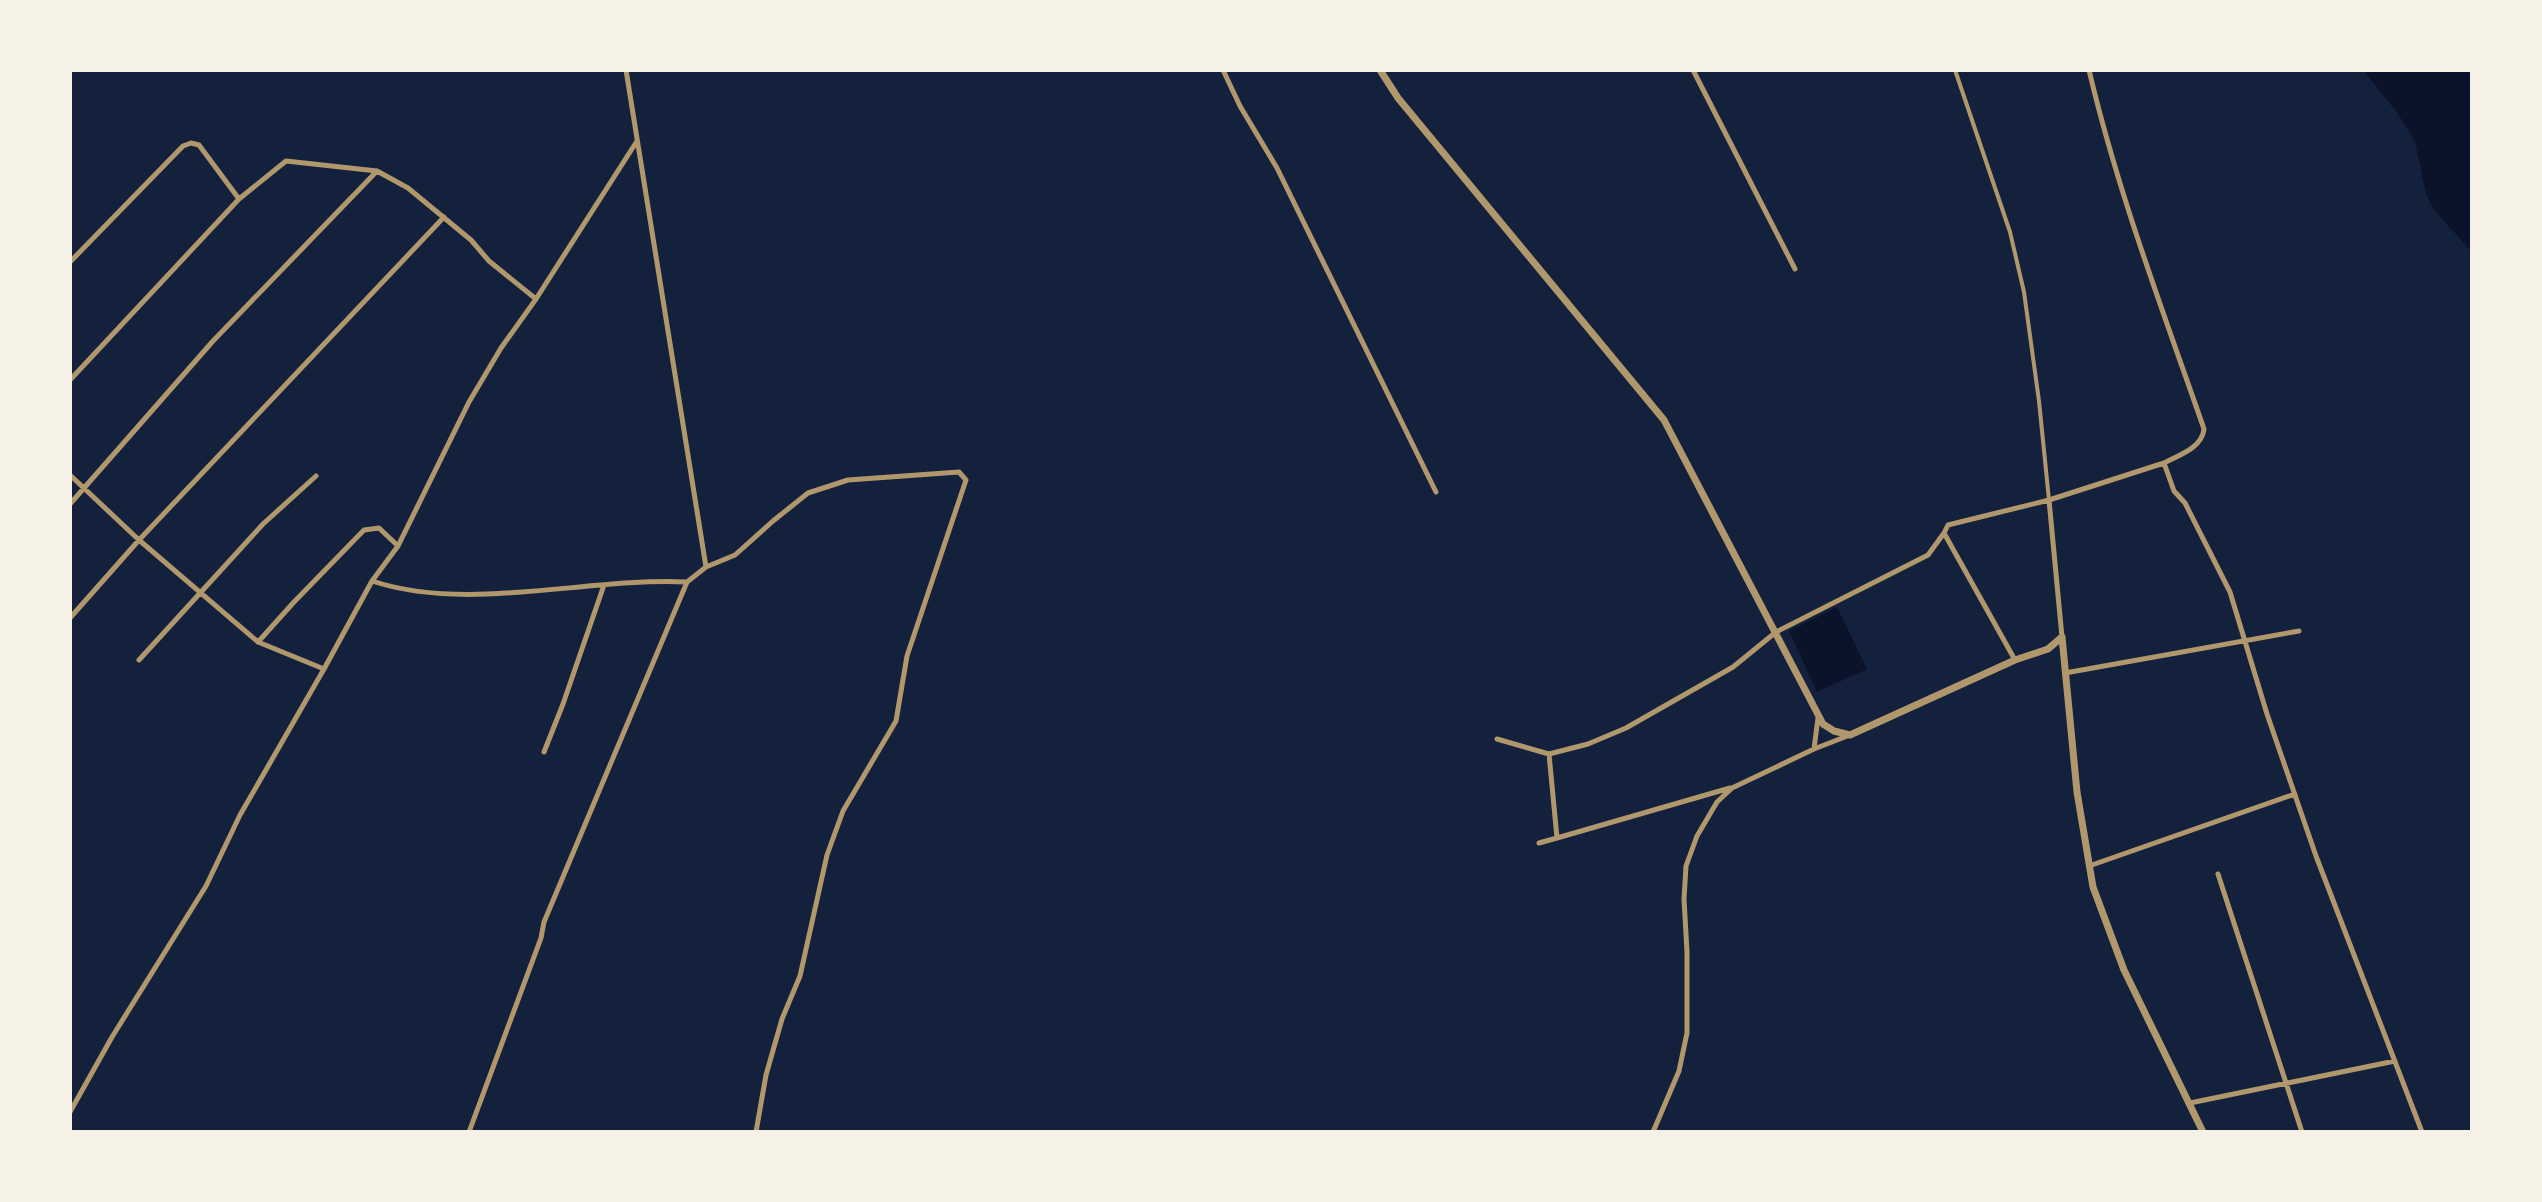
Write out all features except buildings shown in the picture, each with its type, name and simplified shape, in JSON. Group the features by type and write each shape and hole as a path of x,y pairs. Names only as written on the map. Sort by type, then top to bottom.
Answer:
{"street":[{"path":"627,70 706,567"},
{"path":"1223,70 1240,106 1277,168 1436,492"},
{"path":"1380,70 1398,98 1664,420 1776,632 1818,718 1834,731 1850,735"},
{"path":"1693,70 1795,269"},
{"path":"1955,70 2010,232 2022,282 2039,402 2078,792 2093,887 2124,970 2203,1131"},
{"path":"1497,739 1549,754 1588,744 1626,728 1733,667 1776,632 1928,555 1948,525 2049,500 2164,463 2195,446 2203,437 2204,429 2137,236 2107,139 2089,70"},
{"path":"70,1112 112,1037 206,886 240,815 372,581 398,546 469,402 501,348 571,248 637,141"},
{"path":"70,262 183,146 191,143 199,145 239,199"},
{"path":"70,380 239,199 285,161 377,171 408,188 471,240 489,261 537,299"},
{"path":"70,504 213,341 377,171"},
{"path":"70,618 139,540 444,217"},
{"path":"2164,463 2174,491 2185,503 2230,592 2244,642 2316,856 2422,1131"},
{"path":"470,1131 541,938 544,922 687,582 706,567 735,555 772,521 808,493 848,480 959,472 966,480 907,656 897,721 843,811 827,855 800,976 782,1019 766,1075 756,1131"},
{"path":"70,476 139,540 258,642 324,669"},
{"path":"139,660 263,524 316,476"},
{"path":"258,642 364,530 379,528 398,546"},
{"path":"1944,533 2015,660"},
{"path":"372,581 396,589 437,593 490,593 655,580 687,582"},
{"path":"544,752 563,705 604,585"},
{"path":"2065,673 2299,631"},
{"path":"1539,843 1732,788 2015,660 2048,649 2062,637"},
{"path":"1814,749 1818,718"},
{"path":"1549,754 1557,838"},
{"path":"1653,1131 1679,1071 1687,1033 1687,952 1684,899 1686,866 1697,837 1717,801 1732,788"},
{"path":"2090,866 2295,794"},
{"path":"2218,874 2302,1131"},
{"path":"2190,1103 2395,1061"}],"water":[{"path":"2364,71 2471,71 2471,251 2434,210 2426,194 2415,141 2398,114"},
{"path":"1837,607 1867,669 1817,692 1789,631"}]}
